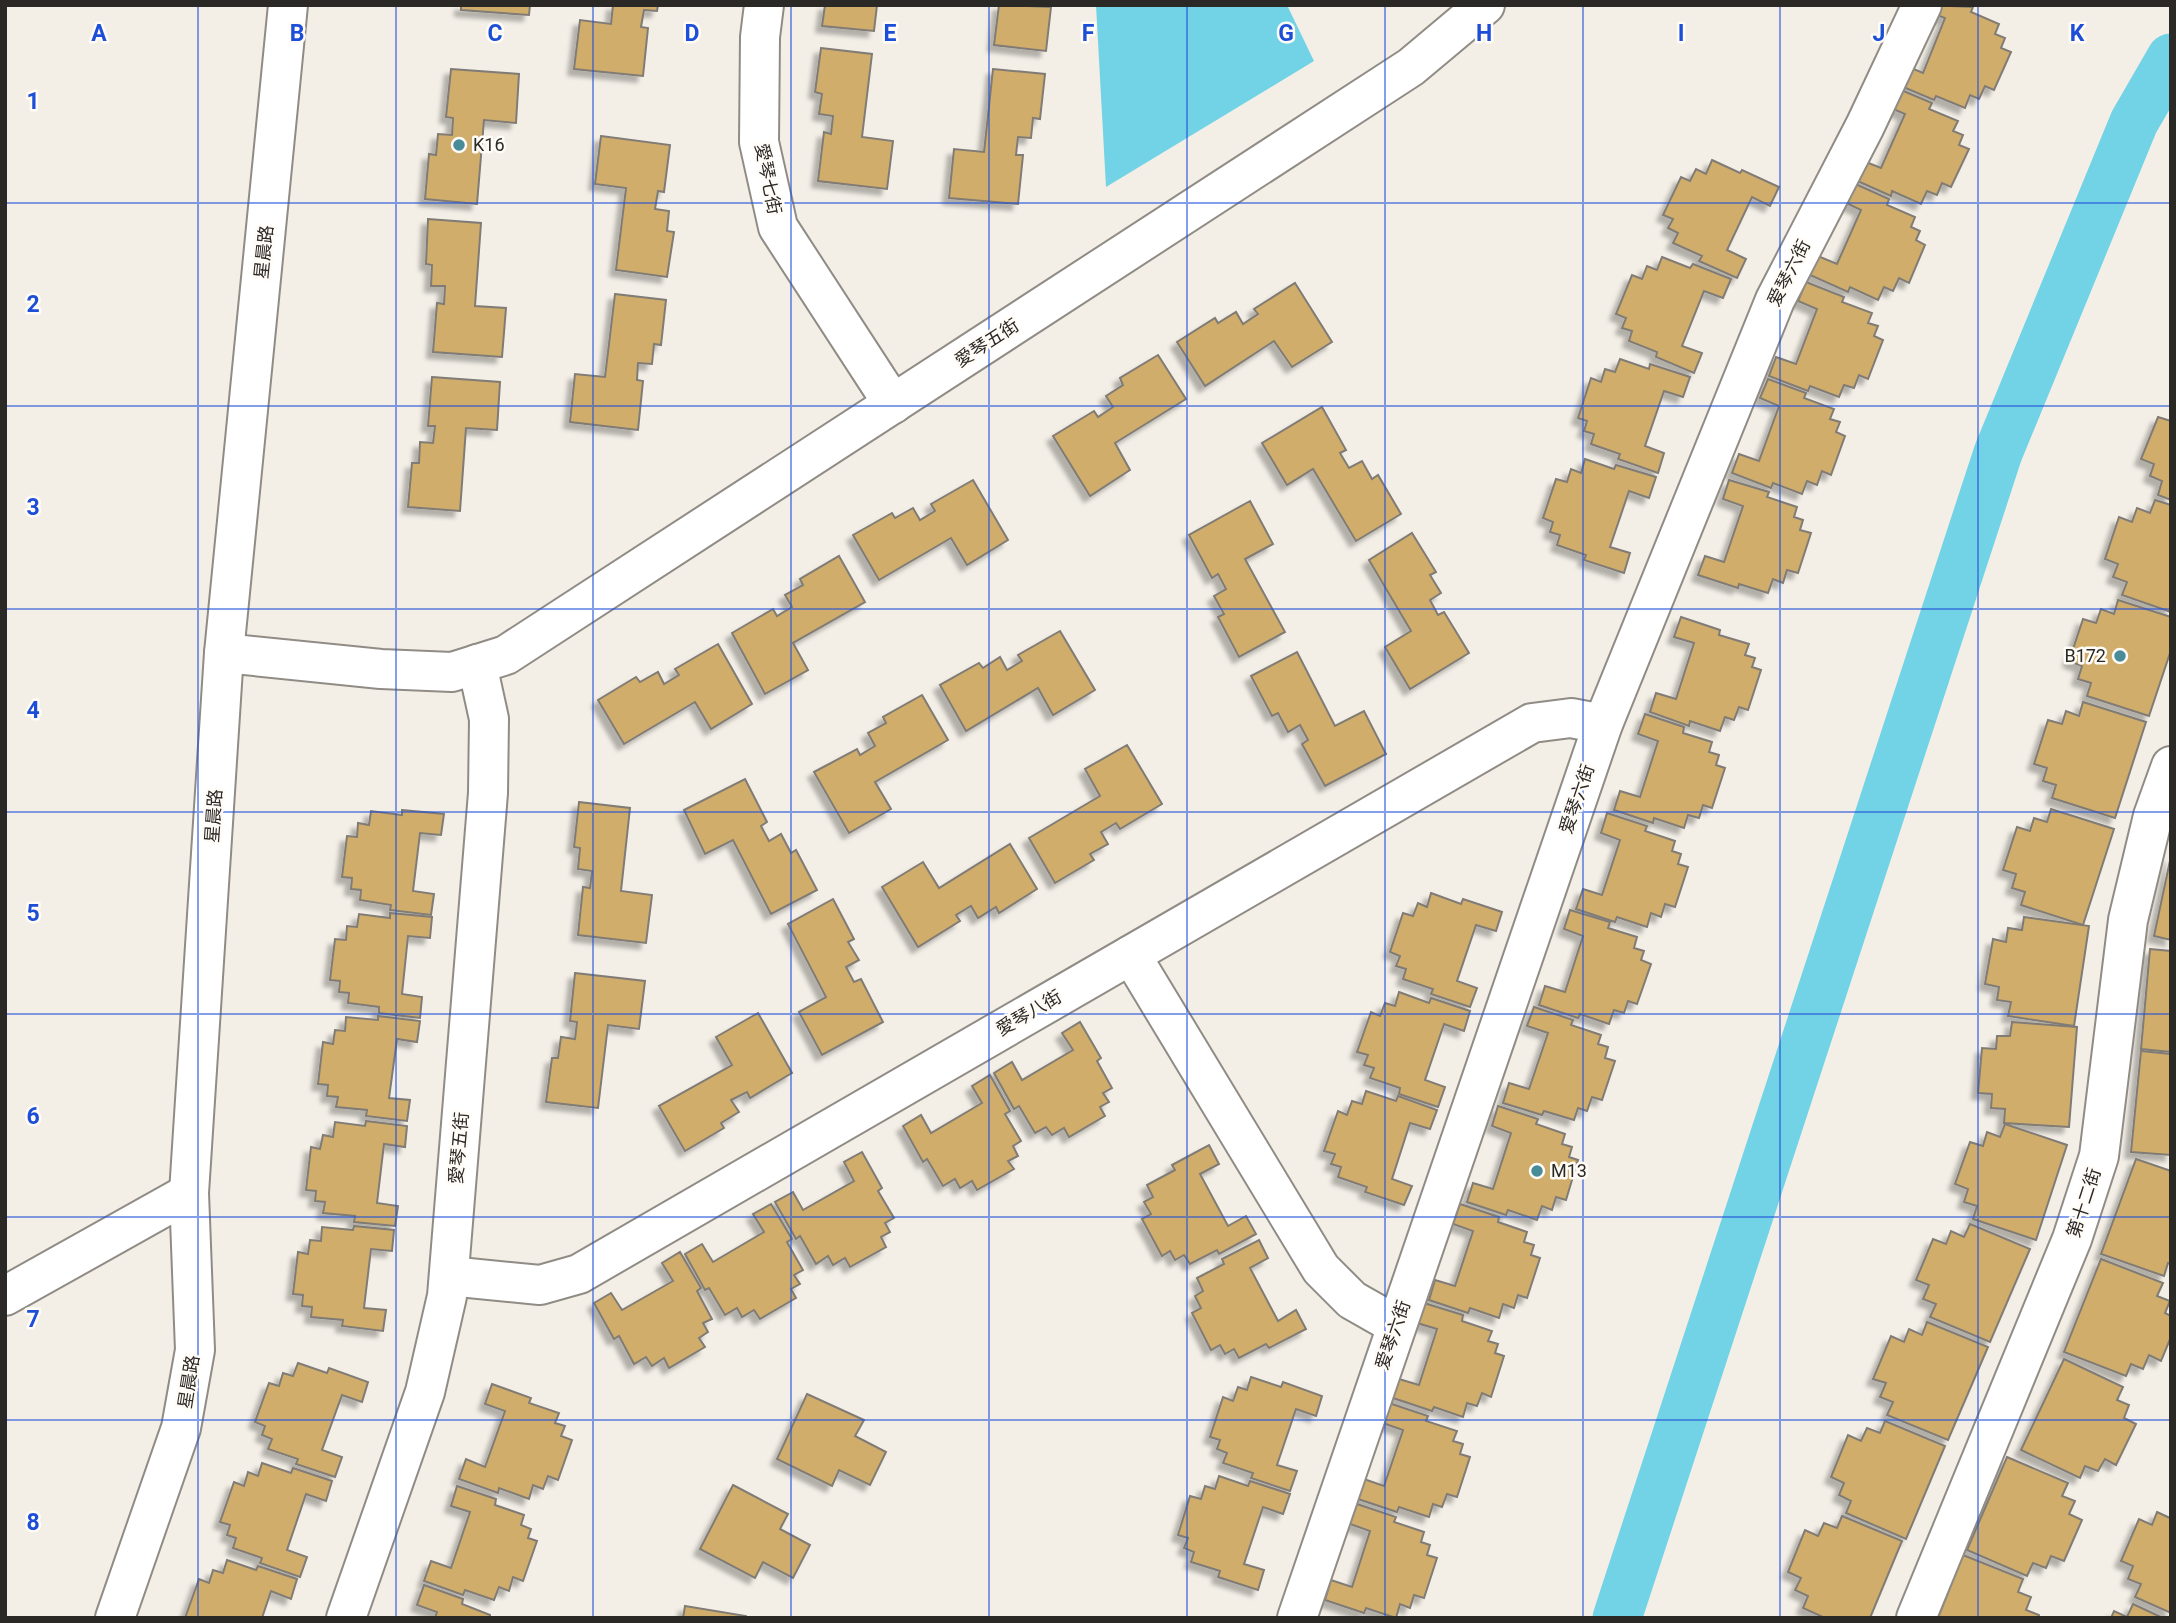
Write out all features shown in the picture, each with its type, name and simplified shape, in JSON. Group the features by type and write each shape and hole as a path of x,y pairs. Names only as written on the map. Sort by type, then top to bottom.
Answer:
{"street":[{"name":"星晨路","path":"115,1618 181,1428 195,1350 189,1193 224,653 288,5"},
{"name":"愛琴七街","path":"764,5 760,37 760,142 778,227 893,404"},
{"name":"愛琴五街","path":"224,653 452,672 506,655 1411,67 1485,5"},
{"name":"爱琴六街","path":"1297,1618 1603,724 1774,300 1865,126 1922,5"},
{"name":"愛琴五街","path":"346,1618 425,1392 447,1296 488,793 489,719 477,664"},
{"name":"愛琴八街","path":"449,1276 540,1285 579,1274 1532,723 1571,718 1603,724"},
{"name":"第十二街","path":"1916,1618 2073,1239 2099,1156 2129,920 2153,816 2171,766"},
{"path":"1131,955 1321,1269 1352,1300 1396,1325"},
{"path":"5,1296 189,1193"}],"water":[{"path":"1096,5 1287,5 1314,61 1106,187"}],"building":[{"path":"461,5 530,5 529,15 461,10"},
{"path":"613,5 658,5 657,11 644,10 641,27 648,28 643,76 574,69 580,20 611,24"},
{"path":"825,5 877,5 874,31 822,26"},
{"path":"999,5 1051,7 1046,51 994,45"},
{"path":"1929,5 1973,7 1971,12 1999,24 1995,34 2005,38 2001,48 2011,52 1994,90 1985,86 1979,99 1970,95 1965,108 1936,96 1934,100 1896,84 1904,65 1923,73 1945,18 1926,11"},
{"path":"821,48 872,54 862,137 893,141 887,189 818,181 824,132 831,134 833,116 819,114 822,94 815,92"},
{"name":"K16","path":"451,69 519,74 516,123 484,120 477,204 425,199 429,154 436,155 438,134 452,135 453,118 446,117"},
{"path":"993,69 1045,74 1040,119 1033,118 1031,138 1018,137 1016,155 1023,155 1018,204 949,198 954,149 984,152"},
{"path":"1894,87 1932,103 1929,109 1958,121 1953,131 1963,135 1959,145 1969,149 1951,187 1942,183 1937,195 1927,191 1921,204 1892,191 1891,196 1853,179 1861,160 1881,168 1905,114 1886,106"},
{"path":"601,136 670,145 664,192 658,191 655,209 669,211 667,231 674,232 667,277 616,270 626,188 595,184"},
{"path":"1712,160 1779,187 1770,206 1752,197 1727,250 1746,259 1737,278 1699,261 1702,256 1673,243 1678,233 1668,228 1673,219 1663,215 1681,177 1690,181 1696,169 1706,174"},
{"path":"1851,182 1889,199 1887,205 1915,217 1911,227 1920,231 1916,240 1925,245 1909,283 1899,278 1893,291 1884,287 1878,300 1850,287 1848,292 1810,275 1818,256 1837,264 1861,210 1842,201"},
{"path":"428,219 481,223 475,306 506,308 502,357 433,352 437,303 444,304 445,286 431,286 432,265 426,264"},
{"path":"1662,257 1690,268 1693,264 1731,279 1723,298 1704,291 1682,346 1702,353 1694,373 1656,357 1657,352 1629,341 1632,331 1622,328 1626,318 1616,314 1632,275 1642,279 1647,266 1657,270"},
{"path":"1806,282 1844,297 1842,302 1872,313 1868,323 1878,326 1874,336 1883,340 1868,379 1859,375 1854,388 1844,385 1839,397 1810,386 1808,391 1769,376 1776,357 1796,364 1817,309 1798,301"},
{"path":"1295,283 1332,342 1292,367 1274,341 1205,386 1177,342 1215,318 1218,323 1236,312 1243,324 1258,314 1254,309"},
{"path":"615,294 666,300 661,345 654,344 652,364 638,363 637,380 643,381 638,430 570,422 575,374 605,377"},
{"path":"1158,355 1186,399 1115,443 1130,470 1090,496 1053,436 1094,411 1098,417 1113,407 1106,396 1123,385 1120,378"},
{"path":"1620,359 1649,369 1650,364 1690,377 1683,397 1664,391 1645,446 1664,453 1658,473 1618,459 1620,454 1591,444 1594,434 1584,431 1587,421 1578,418 1591,378 1601,382 1605,369 1615,372"},
{"path":"432,377 500,382 497,430 466,428 460,511 408,507 412,463 419,463 420,442 433,443 435,426 428,426"},
{"path":"1768,379 1806,393 1804,398 1834,409 1830,419 1840,422 1836,432 1845,436 1831,475 1822,471 1817,485 1807,481 1802,494 1773,483 1771,488 1732,473 1739,454 1759,461 1779,406 1760,398"},
{"path":"1322,407 1346,450 1340,453 1349,468 1362,461 1372,479 1378,475 1401,514 1356,541 1313,469 1287,485 1262,443"},
{"path":"2158,417 2171,421 2171,500 2158,495 2162,481 2150,476 2154,464 2141,459"},
{"path":"1585,459 1614,469 1616,465 1656,477 1649,498 1629,491 1610,547 1630,553 1624,573 1584,560 1586,555 1557,545 1560,535 1550,532 1553,522 1543,518 1556,479 1567,482 1571,469 1581,473"},
{"path":"973,480 1008,540 967,565 951,538 879,580 853,535 892,513 895,518 913,508 920,520 935,511 931,504"},
{"path":"1729,480 1769,492 1767,497 1797,507 1794,517 1803,520 1800,530 1811,533 1798,573 1787,570 1783,583 1773,579 1768,593 1739,584 1738,588 1698,575 1705,556 1724,562 1743,506 1723,499"},
{"path":"2155,500 2171,505 2171,612 2122,595 2127,582 2113,577 2118,564 2105,559 2119,517 2132,522 2137,508 2150,513"},
{"path":"1250,501 1273,544 1245,559 1285,632 1239,657 1218,617 1224,614 1214,596 1226,589 1218,574 1212,578 1189,535"},
{"path":"1412,533 1436,572 1430,575 1441,593 1430,600 1438,615 1444,612 1469,653 1410,689 1385,647 1411,631 1369,560"},
{"path":"839,556 865,602 793,643 808,670 765,694 732,633 773,609 777,616 792,607 785,595 803,585 800,579"},
{"name":"B172","path":"2118,600 2171,617 2171,650 2149,716 2087,696 2091,683 2078,679 2082,666 2069,661 2083,619 2096,623 2101,609 2114,614"},
{"path":"1681,617 1720,630 1719,635 1749,644 1745,655 1755,658 1752,667 1761,670 1748,710 1739,707 1734,720 1725,717 1720,731 1690,721 1689,726 1650,712 1656,693 1676,699 1694,643 1674,637"},
{"path":"1060,631 1095,690 1053,715 1038,688 966,731 940,685 979,663 983,668 1000,657 1007,670 1022,661 1018,655"},
{"path":"718,644 752,704 711,729 695,702 624,744 598,700 636,677 640,682 658,672 664,684 679,675 675,669"},
{"path":"1297,652 1335,726 1364,711 1386,754 1325,786 1302,744 1308,740 1300,725 1288,732 1278,713 1272,716 1251,676"},
{"path":"922,695 948,740 875,782 891,809 849,833 814,772 857,749 860,755 875,746 868,733 886,723 883,717"},
{"path":"2083,702 2146,722 2115,818 2052,798 2056,785 2043,781 2047,768 2034,764 2048,720 2062,724 2066,711 2079,716"},
{"path":"1645,714 1684,727 1683,733 1712,742 1709,752 1719,755 1716,765 1725,768 1712,808 1703,805 1699,818 1688,815 1684,828 1654,818 1653,823 1614,810 1620,791 1640,797 1658,741 1638,734"},
{"path":"1127,745 1162,804 1120,829 1116,823 1101,832 1108,844 1090,854 1094,860 1055,883 1029,838 1100,796 1085,769"},
{"path":"745,779 767,822 761,826 769,841 781,834 791,853 796,850 817,890 771,914 733,840 705,854 684,810"},
{"path":"579,802 630,808 621,891 652,895 646,943 578,935 583,887 590,888 592,871 578,869 580,848 574,847"},
{"path":"2051,809 2114,829 2083,925 2021,905 2025,892 2012,888 2016,874 2003,870 2017,827 2030,831 2034,818 2047,822"},
{"path":"402,810 444,814 441,835 420,833 413,891 434,894 431,915 390,910 391,905 360,900 361,890 351,889 352,878 342,877 347,836 357,837 358,823 369,825 371,811 402,815"},
{"path":"1607,813 1647,826 1645,831 1675,841 1672,851 1681,854 1678,864 1688,867 1675,907 1665,904 1661,917 1651,913 1647,927 1617,917 1615,922 1576,909 1583,889 1602,895 1620,840 1601,833"},
{"path":"1010,844 1037,889 999,913 996,907 978,918 971,906 956,915 960,921 918,947 882,887 923,862 939,888"},
{"path":"2171,856 2171,940 2154,936"},
{"path":"1431,893 1461,904 1463,899 1502,912 1496,931 1476,925 1457,981 1477,988 1470,1007 1431,994 1433,989 1403,979 1406,969 1396,966 1400,956 1390,952 1403,913 1413,916 1418,903 1427,907"},
{"path":"833,899 854,939 848,942 859,960 846,967 854,982 861,979 883,1022 822,1055 799,1012 826,997 788,924"},
{"path":"1570,910 1610,922 1608,928 1637,937 1634,948 1644,951 1641,960 1651,964 1637,1004 1628,1001 1624,1013 1614,1010 1609,1024 1580,1014 1578,1018 1539,1005 1545,986 1565,992 1583,936 1564,929"},
{"path":"390,913 432,917 430,938 408,936 402,994 422,997 420,1018 379,1013 379,1007 348,1003 349,993 339,992 340,981 330,980 335,939 346,940 347,926 357,927 359,914 390,918"},
{"path":"2024,917 2089,926 2074,1026 2008,1016 2011,1002 1997,1000 1999,987 1985,984 1993,939 2006,942 2008,928 2022,930"},
{"path":"2150,949 2171,951 2171,1052 2141,1049"},
{"path":"575,973 645,981 639,1029 608,1025 598,1108 546,1102 552,1058 558,1058 561,1037 575,1039 577,1022 570,1021"},
{"path":"1399,992 1429,1003 1431,998 1470,1011 1464,1031 1444,1024 1425,1080 1445,1087 1438,1107 1399,1094 1400,1088 1370,1078 1374,1068 1364,1065 1368,1055 1357,1052 1371,1012 1380,1016 1385,1003 1395,1006"},
{"path":"1534,1007 1573,1020 1571,1025 1601,1035 1598,1044 1608,1047 1605,1058 1615,1061 1602,1100 1592,1097 1587,1111 1578,1108 1574,1120 1544,1111 1542,1115 1503,1103 1509,1083 1529,1089 1548,1033 1527,1026"},
{"path":"758,1013 792,1073 750,1098 747,1092 731,1100 739,1112 721,1123 724,1128 685,1151 659,1106 732,1065 716,1037"},
{"path":"378,1016 420,1021 417,1042 397,1039 389,1098 410,1100 407,1121 366,1116 367,1110 336,1107 338,1097 327,1096 328,1085 318,1084 323,1042 333,1044 335,1030 345,1031 346,1017 378,1020"},
{"path":"1080,1022 1101,1058 1097,1061 1112,1088 1103,1093 1109,1102 1100,1107 1105,1116 1069,1137 1064,1128 1052,1135 1046,1127 1035,1133 1019,1106 1014,1109 994,1073 1012,1062 1022,1080 1073,1050 1062,1033"},
{"path":"2012,1022 2077,1027 2069,1127 2004,1123 2005,1109 1991,1108 1992,1094 1978,1093 1982,1048 1996,1049 1997,1036 2010,1036"},
{"path":"2141,1051 2171,1054 2171,1155 2131,1152"},
{"path":"990,1075 1010,1111 1005,1114 1021,1141 1013,1146 1018,1156 1008,1161 1014,1169 977,1190 972,1181 960,1188 955,1179 943,1186 927,1159 923,1162 903,1126 921,1115 931,1133 982,1103 972,1086"},
{"path":"1366,1091 1396,1101 1398,1096 1437,1110 1430,1129 1410,1123 1392,1179 1412,1186 1404,1205 1365,1192 1367,1187 1338,1177 1341,1167 1331,1164 1335,1154 1324,1151 1338,1111 1347,1115 1352,1101 1362,1104"},
{"name":"M13","path":"1498,1106 1538,1119 1536,1124 1565,1134 1562,1144 1572,1147 1569,1157 1578,1160 1566,1200 1556,1197 1552,1210 1542,1206 1537,1220 1508,1210 1506,1215 1467,1202 1473,1183 1493,1189 1511,1133 1492,1126"},
{"path":"366,1121 407,1126 405,1147 384,1144 377,1203 398,1206 395,1226 354,1222 355,1216 323,1213 325,1202 315,1201 316,1191 306,1190 311,1147 320,1149 323,1135 333,1137 335,1122 365,1126"},
{"path":"2005,1124 2067,1145 2036,1240 1973,1219 1977,1206 1964,1202 1968,1189 1955,1184 1970,1142 1983,1146 1987,1132 2000,1137"},
{"path":"1209,1145 1219,1164 1200,1174 1228,1226 1246,1216 1256,1234 1219,1254 1217,1250 1190,1264 1184,1255 1175,1260 1170,1251 1162,1256 1142,1219 1151,1214 1144,1202 1153,1197 1147,1185 1175,1170 1172,1165"},
{"path":"862,1152 882,1188 878,1191 894,1218 885,1223 890,1232 881,1237 886,1247 850,1267 845,1258 833,1265 828,1256 816,1264 800,1236 796,1239 775,1202 793,1192 803,1210 854,1181 844,1162"},
{"path":"2136,1159 2171,1171 2171,1264 2168,1263 2164,1276 2101,1254"},
{"path":"771,1204 792,1239 787,1242 803,1270 794,1275 800,1284 791,1289 796,1298 760,1319 754,1310 742,1317 737,1308 725,1315 709,1288 705,1290 685,1254 702,1244 713,1262 764,1232 753,1214"},
{"path":"1460,1204 1499,1217 1498,1222 1527,1232 1524,1242 1534,1245 1531,1255 1540,1258 1527,1298 1518,1295 1514,1308 1503,1304 1499,1318 1470,1308 1468,1313 1429,1300 1435,1280 1455,1286 1473,1231 1453,1224"},
{"path":"1970,1224 2030,1249 1990,1342 1930,1317 1936,1304 1923,1299 1929,1285 1916,1280 1933,1239 1946,1244 1951,1231 1964,1237"},
{"path":"354,1226 394,1230 392,1251 371,1249 364,1308 386,1310 383,1331 342,1326 343,1320 311,1317 312,1307 302,1306 303,1295 293,1294 298,1252 308,1254 310,1240 321,1241 322,1227 353,1230"},
{"path":"1259,1240 1268,1258 1250,1268 1278,1321 1296,1310 1306,1329 1269,1348 1266,1344 1239,1358 1234,1349 1225,1354 1220,1345 1211,1350 1192,1313 1201,1308 1195,1296 1203,1291 1197,1278 1224,1264 1222,1259"},
{"path":"680,1252 701,1288 697,1291 712,1319 703,1323 708,1332 699,1338 705,1347 669,1368 664,1358 652,1366 646,1357 634,1364 619,1336 614,1339 594,1303 611,1293 622,1310 673,1281 662,1263"},
{"path":"2101,1259 2163,1283 2157,1296 2170,1301 2165,1313 2171,1316 2171,1337 2161,1361 2149,1355 2143,1369 2131,1364 2126,1376 2064,1352"},
{"path":"1424,1303 1463,1315 1462,1321 1492,1331 1488,1341 1498,1344 1495,1353 1504,1356 1491,1397 1482,1393 1477,1406 1467,1403 1463,1417 1434,1407 1432,1411 1393,1398 1399,1379 1419,1385 1437,1329 1417,1323"},
{"path":"1927,1322 1988,1347 1948,1440 1887,1415 1893,1402 1880,1397 1886,1383 1873,1379 1891,1336 1904,1342 1909,1329 1922,1335"},
{"path":"2064,1359 2123,1387 2117,1400 2129,1405 2124,1418 2136,1424 2116,1465 2105,1459 2098,1471 2085,1466 2080,1478 2021,1450"},
{"path":"298,1363 327,1373 329,1368 368,1382 362,1402 342,1395 322,1450 342,1457 335,1477 296,1464 298,1459 268,1449 272,1439 262,1435 265,1426 255,1422 269,1383 279,1386 283,1373 293,1376"},
{"path":"1251,1377 1281,1387 1283,1382 1322,1396 1316,1416 1296,1409 1277,1465 1297,1471 1290,1491 1251,1478 1253,1473 1223,1463 1227,1453 1217,1449 1220,1440 1210,1437 1223,1397 1233,1401 1238,1387 1247,1390"},
{"path":"492,1384 531,1398 529,1403 559,1413 555,1423 565,1426 561,1436 572,1440 558,1480 548,1476 543,1489 533,1485 529,1499 499,1488 498,1493 459,1479 466,1459 485,1467 505,1411 485,1404"},
{"path":"807,1394 864,1420 855,1436 886,1452 870,1485 839,1470 832,1486 777,1459"},
{"path":"1389,1403 1428,1416 1426,1421 1457,1431 1453,1441 1463,1444 1460,1454 1470,1457 1457,1497 1447,1494 1442,1507 1433,1504 1429,1517 1399,1507 1397,1512 1358,1499 1364,1479 1384,1486 1403,1430 1383,1423"},
{"path":"1885,1421 1945,1446 1906,1539 1846,1513 1851,1501 1839,1495 1844,1483 1831,1477 1848,1435 1861,1441 1867,1428 1880,1433"},
{"path":"2007,1457 2068,1483 2062,1496 2075,1501 2069,1514 2082,1520 2064,1561 2051,1556 2046,1568 2033,1563 2027,1576 1967,1550"},
{"path":"262,1463 291,1473 293,1468 332,1481 326,1501 306,1494 287,1550 307,1557 300,1577 260,1563 262,1558 233,1548 236,1538 227,1535 230,1525 220,1522 234,1482 244,1486 248,1472 258,1476"},
{"path":"1219,1476 1248,1486 1250,1481 1290,1494 1283,1514 1263,1507 1244,1564 1264,1570 1258,1590 1218,1577 1220,1571 1191,1562 1194,1552 1184,1548 1188,1538 1178,1535 1190,1496 1201,1499 1205,1486 1215,1489"},
{"path":"733,1485 788,1514 780,1529 810,1545 793,1578 763,1562 755,1578 700,1549"},
{"path":"457,1486 496,1499 495,1505 524,1515 521,1525 531,1529 528,1538 537,1541 523,1581 513,1577 509,1591 499,1587 494,1600 465,1590 463,1595 424,1581 431,1561 451,1568 470,1512 451,1506"},
{"path":"1357,1504 1396,1517 1394,1522 1424,1532 1421,1542 1430,1545 1427,1555 1437,1558 1424,1598 1414,1595 1410,1608 1400,1604 1396,1618 1366,1608 1364,1613 1325,1600 1331,1580 1352,1587 1370,1531 1350,1524"},
{"path":"2157,1512 2170,1518 2171,1515 2171,1613 2135,1597 2141,1584 2128,1579 2133,1566 2121,1561 2139,1519 2152,1525"},
{"path":"1842,1516 1902,1541 1870,1618 1825,1618 1803,1608 1808,1596 1795,1590 1801,1578 1788,1572 1805,1530 1818,1536 1824,1523 1837,1528"},
{"path":"1963,1555 2023,1579 2018,1592 2031,1597 2026,1610 2039,1615 2038,1618 1938,1618"},
{"path":"227,1560 256,1570 258,1566 297,1579 291,1599 271,1591 262,1618 185,1618 199,1579 209,1583 213,1570 223,1573"},
{"path":"424,1585 463,1599 462,1604 490,1615 490,1618 435,1618 437,1612 417,1605"},
{"path":"2133,1604 2163,1618 2111,1618 2114,1611 2127,1617"},
{"path":"685,1606 746,1616 746,1618 683,1618"}],"waterway":[{"path":"1617,1618 1998,453 2134,122 2171,58"}],"place":[{"name":"K16","path":"459,145"},
{"name":"B172","path":"2120,656"},
{"name":"M13","path":"1537,1171"}]}
